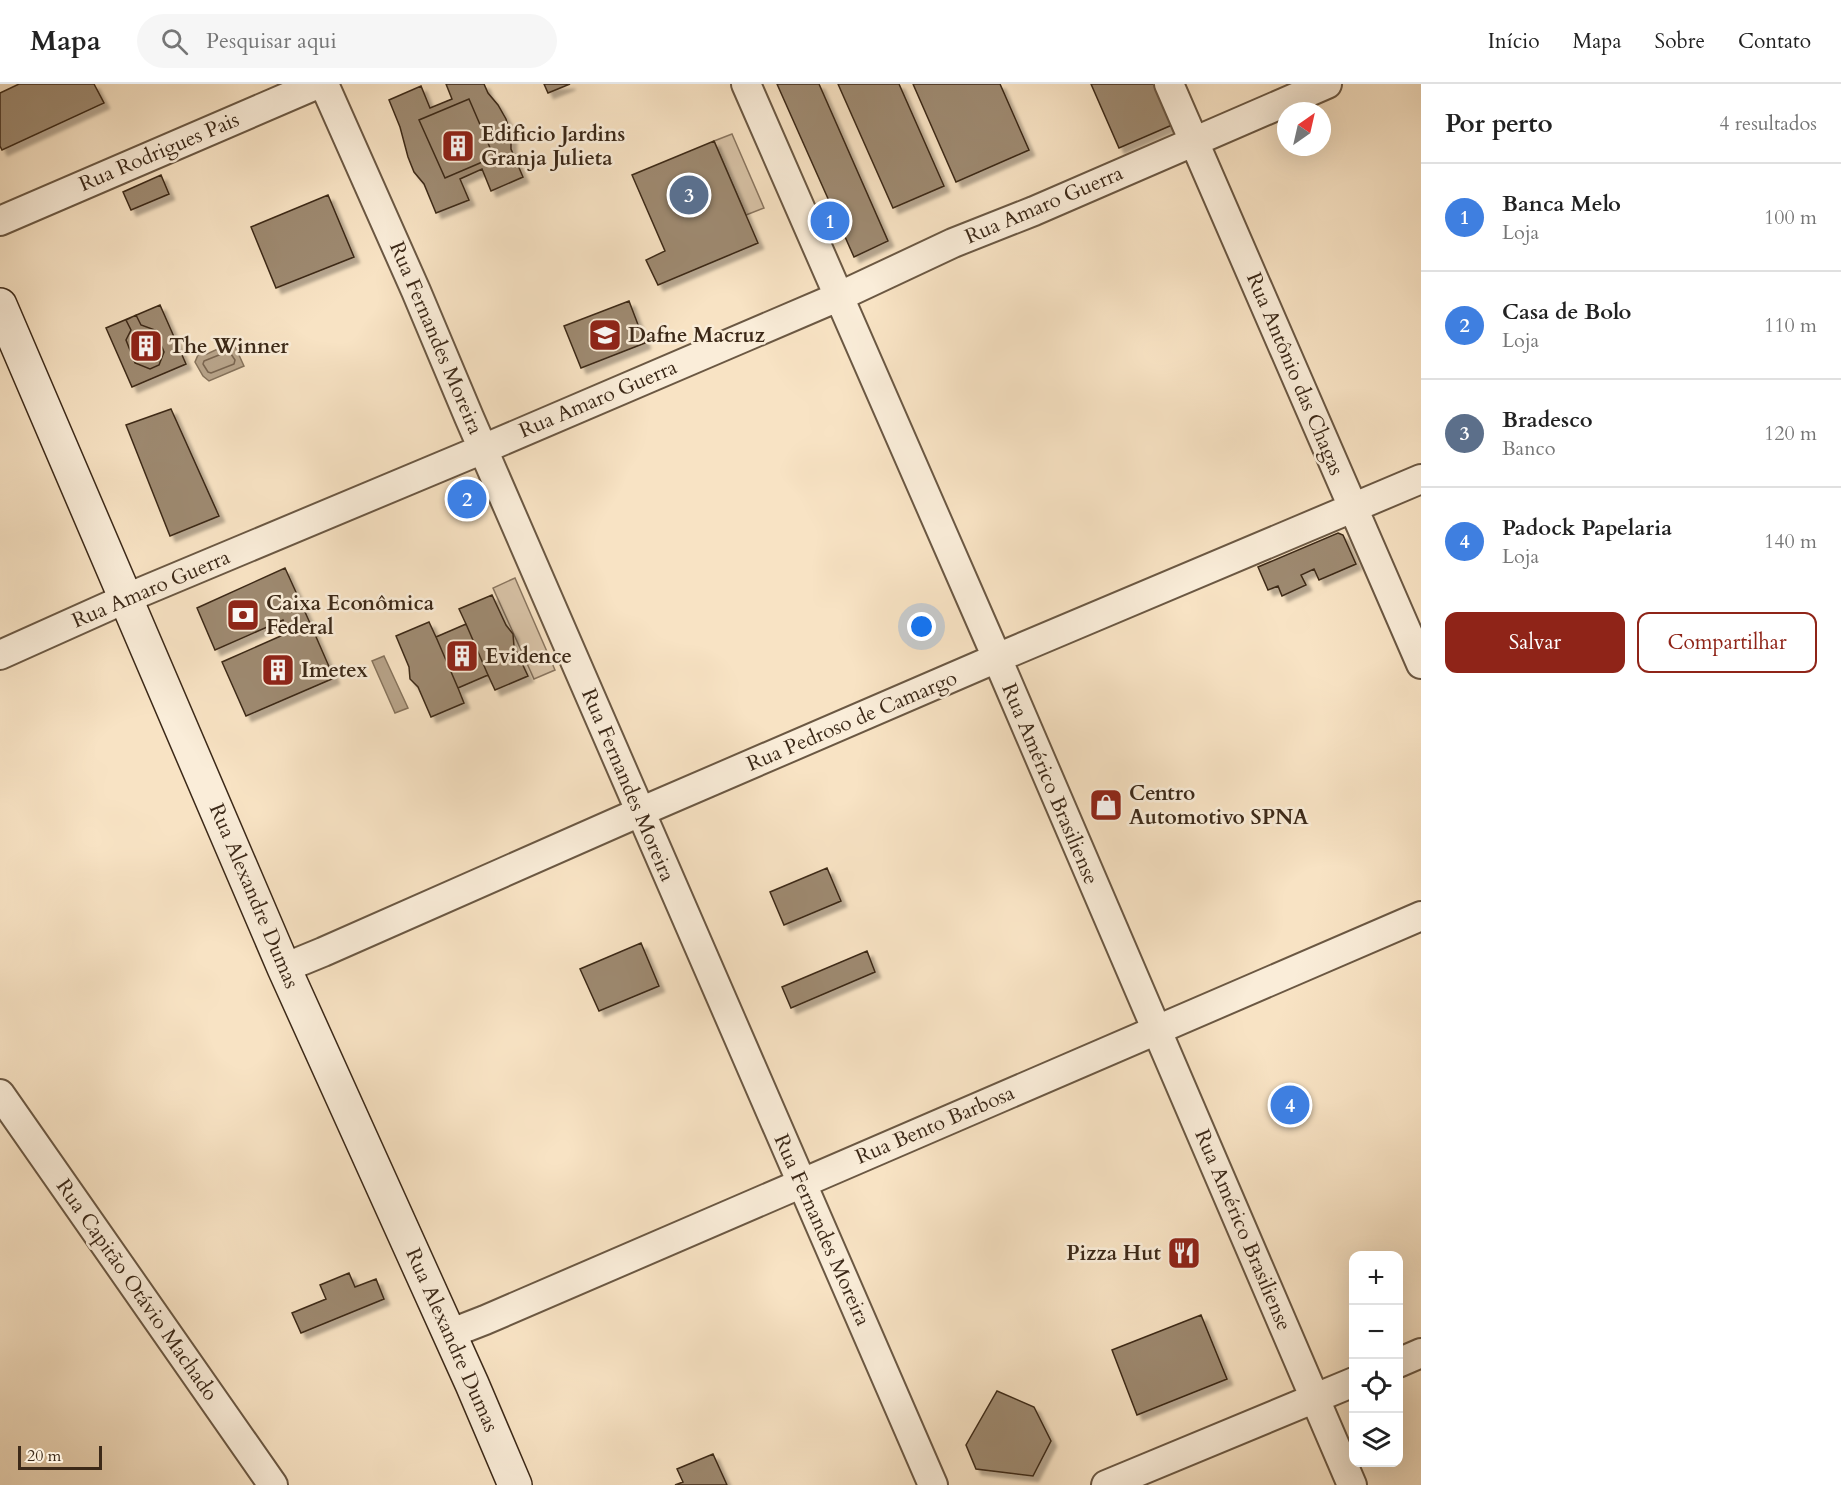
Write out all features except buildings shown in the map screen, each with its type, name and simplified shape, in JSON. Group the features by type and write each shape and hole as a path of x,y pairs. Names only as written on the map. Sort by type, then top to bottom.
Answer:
{"street":[{"name":"Rua Rodrigues Pais","path":"0,221 318,84"},
{"name":"Rua Fernandes Moreira","path":"324,84 416,291 640,813 933,1485"},
{"name":"Rua Américo Brasiliense","path":"746,84 997,658 1352,1485"},
{"name":"Rua Antônio das Chagas","path":"1169,84 1421,664"},
{"name":"Rua Amaro Guerra","path":"0,655 127,598 838,297 953,243 1034,211 1327,84"},
{"name":"Rua Alexandre Dumas","path":"0,305 284,968 515,1485"},
{"name":"Rua Pedroso de Camargo","path":"284,968 997,658 1421,478"},
{"name":"Rua Bento Barbosa","path":"449,1334 1421,916"},
{"name":"Rua Capitão Otávio Machado","path":"0,1094 273,1485"},
{"path":"1403,1361 1421,1353"},
{"path":"1106,1485 1349,1385"}],"shaded area":[{"path":"732,134 764,208 746,215 714,141"},
{"path":"515,578 555,670 534,679 493,588"}],"water":[{"path":"233,342 244,366 209,381 203,376 195,362 198,355 202,352 207,354"},
{"path":"384,656 408,708 395,713 372,661"}],"place":[{"name":"Edificio Jardins Granja Julieta","path":"458,146"},
{"name":"Bradesco","path":"689,195"},
{"name":"Banca Melo","path":"830,221"},
{"name":"Dafne Macruz","path":"605,335"},
{"name":"The Winner","path":"146,346"},
{"name":"Casa de Bolo","path":"467,499"},
{"name":"Caixa Econômica Federal","path":"243,615"},
{"name":"Evidence","path":"462,656"},
{"name":"Imetex","path":"278,670"},
{"name":"Centro Automotivo SPNA","path":"1106,805"},
{"name":"Padock Papelaria","path":"1290,1105"},
{"name":"Pizza Hut","path":"1184,1253"}]}
